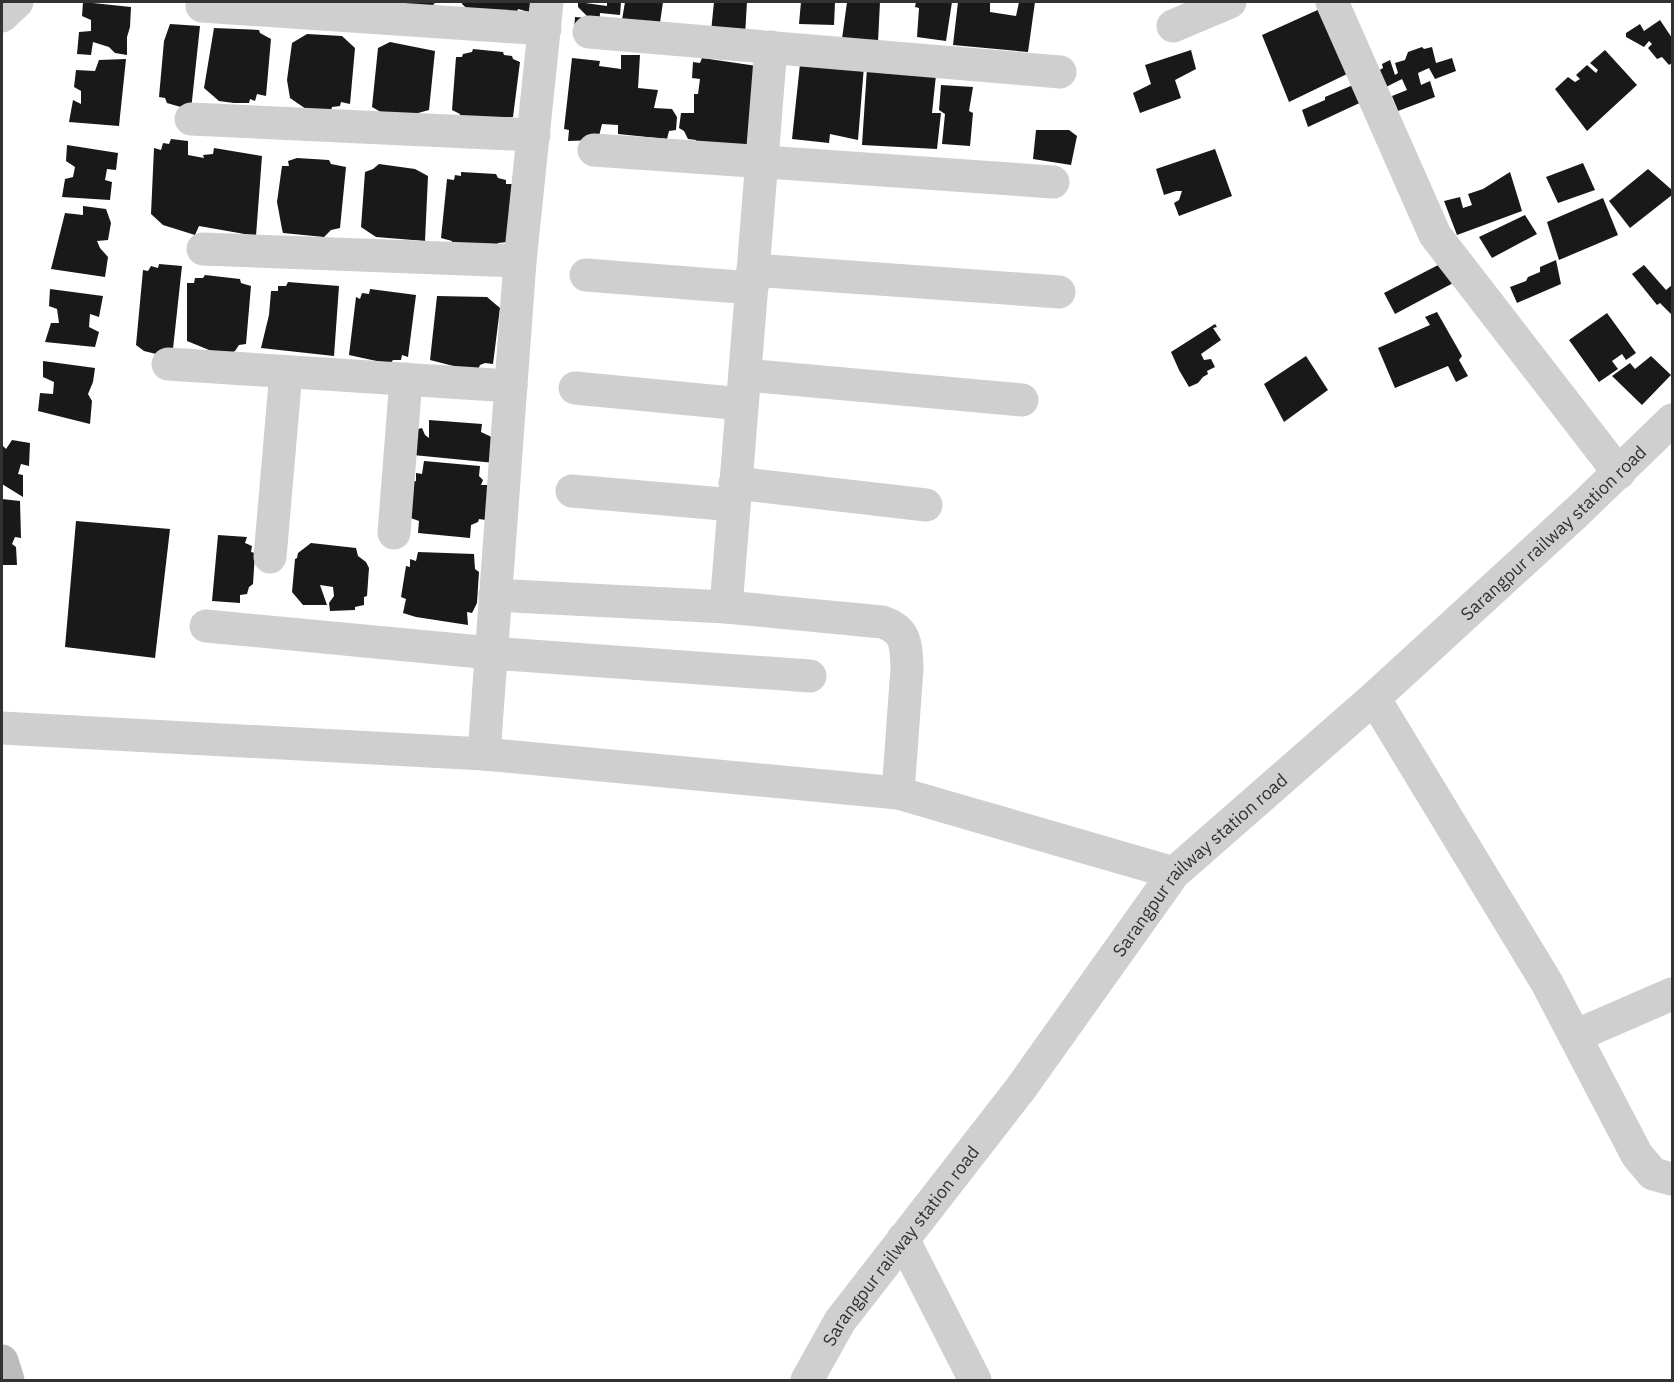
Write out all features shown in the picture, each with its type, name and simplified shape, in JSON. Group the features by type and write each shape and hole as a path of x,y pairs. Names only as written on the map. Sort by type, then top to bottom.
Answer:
{"main road":[{"path":"2,1361 8,1380"}],"street":[{"path":"2,16 17,2"},
{"path":"1173,26 1230,2"},
{"path":"1332,2 1436,235 1619,473"},
{"path":"202,6 546,15 520,261 484,754"},
{"path":"589,32 1060,72"},
{"path":"726,607 771,47"},
{"path":"191,119 534,135"},
{"path":"594,150 1053,182"},
{"path":"203,249 520,261"},
{"path":"586,275 752,279 1059,292"},
{"path":"168,364 511,386"},
{"path":"270,557 286,372"},
{"path":"394,533 406,380"},
{"path":"575,388 743,390 1022,400"},
{"name":"Sarangpur railway station road","path":"807,1380 840,1320 1021,1088 1174,873 1374,698 1671,425"},
{"path":"572,491 735,494 926,505"},
{"path":"495,596 726,607 882,622 891,625 904,637 907,668 898,793"},
{"path":"206,626 491,653 810,676"},
{"path":"1374,698 1547,983 1637,1155 1663,1177 1672,1201"},
{"path":"2,728 484,754 898,793 1174,873"},
{"path":"1575,1036 1672,994"},
{"path":"903,1239 975,1380"}],"building":[{"path":"83,2 131,7 127,55 115,53 109,47 93,42 91,55 77,54 79,32 91,31 91,20 82,16"},
{"path":"386,2 436,2 433,5 386,8"},
{"path":"462,2 530,2 529,12 518,9 515,18 474,15"},
{"path":"578,2 607,6 607,2 621,2 620,15 600,13 599,30 574,33 575,17 589,18 578,7"},
{"path":"625,2 663,2 660,23 622,20"},
{"path":"714,2 747,2 745,35 711,32"},
{"path":"801,2 835,2 834,25 799,24"},
{"path":"847,2 880,2 878,42 842,39"},
{"path":"916,2 952,2 946,41 917,37 919,8 915,7"},
{"path":"958,2 990,2 990,12 1016,16 1019,2 1035,2 1028,52 953,45"},
{"path":"1322,8 1347,74 1289,102 1262,35"},
{"path":"1660,20 1672,38 1672,63 1669,65 1662,57 1657,59 1648,48 1652,44 1649,41 1644,47 1626,37 1626,33 1640,24 1644,31"},
{"path":"170,24 200,26 191,110 167,103 165,98 159,97 164,41"},
{"path":"214,28 259,30 271,39 266,96 257,94 255,101 250,99 249,103 234,103 219,101 204,88"},
{"path":"307,34 342,36 355,48 350,104 341,102 340,106 332,107 331,111 306,109 290,98 287,80 292,43"},
{"path":"390,42 435,51 429,110 407,116 388,116 372,107 378,48"},
{"path":"1422,47 1424,49 1432,47 1436,63 1452,58 1456,71 1435,79 1429,68 1418,73 1421,85 1430,81 1435,97 1398,111 1392,96 1407,90 1402,79 1382,89 1378,71 1383,68 1382,64 1390,60 1395,75 1398,73 1395,63 1405,60 1408,52"},
{"path":"473,49 503,52 504,55 512,56 520,62 513,117 459,120 460,114 452,110 456,57 462,57 463,54 472,52"},
{"path":"1191,50 1196,69 1175,80 1181,98 1140,113 1133,93 1151,84 1145,65"},
{"path":"1605,50 1637,85 1587,131 1555,89 1568,77 1575,82 1580,79 1576,75 1587,65 1596,73 1598,70 1590,63"},
{"path":"621,55 640,55 638,88 658,90 654,108 672,109 677,117 676,130 669,131 667,139 618,134 618,125 602,124 598,140 568,141 569,130 564,129 572,58 600,61 599,66 621,69"},
{"path":"702,58 757,66 750,149 695,144 696,140 688,139 684,131 679,128 681,113 694,113 694,94 698,94 700,79 692,78 693,62 700,63"},
{"path":"126,59 119,126 69,122 73,100 81,104 81,91 74,87 76,70 95,71 99,60"},
{"path":"800,64 864,66 858,140 830,134 829,143 792,139"},
{"path":"867,68 936,75 932,113 941,113 937,149 862,145"},
{"path":"1360,82 1366,100 1308,127 1302,110"},
{"path":"941,85 973,87 969,111 973,113 970,146 942,144 945,114 939,110"},
{"path":"1036,130 1069,130 1077,136 1071,165 1033,159"},
{"path":"171,139 188,141 188,155 204,158 203,155 213,154 214,148 262,156 256,236 199,226 195,235 163,225 151,214 154,148 161,150 163,143 169,144"},
{"path":"67,145 118,153 116,170 107,169 105,180 112,182 110,200 62,197 65,179 73,177 75,167 66,161"},
{"path":"1215,149 1232,196 1179,216 1174,203 1179,200 1182,191 1164,195 1156,169"},
{"path":"297,158 329,160 331,164 346,167 340,228 331,230 324,237 283,233 277,202 282,166 289,166 288,161"},
{"path":"1583,163 1595,190 1558,203 1546,177"},
{"path":"379,164 415,169 428,176 425,241 376,237 361,227 365,172"},
{"path":"1648,169 1672,190 1672,195 1630,228 1609,201"},
{"path":"461,172 496,174 498,178 506,180 506,184 513,184 508,242 498,243 496,252 450,249 452,241 441,238 447,179 454,180 455,175 461,176"},
{"path":"1510,172 1522,211 1457,235 1444,201 1460,197 1463,208 1472,205 1468,194 1483,189"},
{"path":"1603,198 1618,235 1559,260 1547,222"},
{"path":"83,206 106,209 111,223 108,240 97,241 108,257 105,277 51,269 65,213 83,215"},
{"path":"1525,215 1537,234 1492,258 1479,237"},
{"path":"1556,260 1561,284 1517,303 1510,287 1526,281 1528,277 1540,272 1540,267"},
{"path":"1444,262 1455,282 1395,314 1384,293"},
{"path":"159,264 182,266 172,358 144,351 136,345 143,270 148,271 151,266 158,268"},
{"path":"1644,265 1666,290 1672,285 1672,315 1660,303 1657,305 1632,274"},
{"path":"205,275 240,279 241,283 251,286 246,344 239,345 230,354 214,352 187,341 187,283 194,283 195,278 203,278"},
{"path":"288,282 339,286 334,356 261,348 269,315 271,291 278,291 278,286 286,286"},
{"path":"50,289 103,296 99,317 90,314 89,327 99,332 95,347 45,342 51,323 59,323 57,309 49,306"},
{"path":"370,289 416,295 408,357 402,355 401,360 393,360 390,364 349,355 356,297 360,299 362,293 369,294"},
{"path":"437,296 487,297 500,308 493,364 480,365 477,372 430,360"},
{"path":"1437,312 1462,356 1459,360 1468,376 1456,382 1448,366 1395,388 1378,348 1430,325 1425,317"},
{"path":"1607,313 1636,353 1626,360 1622,354 1612,361 1618,369 1599,382 1569,340"},
{"path":"1215,324 1217,327 1213,328 1221,340 1201,354 1204,360 1211,359 1215,367 1207,371 1208,374 1198,383 1189,387 1171,352"},
{"path":"1306,356 1328,390 1284,422 1264,384"},
{"path":"1651,356 1671,375 1642,405 1612,376 1630,363 1635,369"},
{"path":"43,361 95,368 88,394 92,401 90,424 38,411 40,393 53,394 54,382 43,377"},
{"path":"429,420 482,424 481,432 498,440 495,463 413,455 418,429 422,428 429,438"},
{"path":"12,440 30,443 29,466 21,464 18,474 23,475 23,497 2,484 2,445 6,449"},
{"path":"424,461 480,466 479,476 483,480 481,485 490,485 486,520 479,519 471,525 470,538 418,533 419,521 408,517 412,482 416,481 416,473 422,474"},
{"path":"2,499 20,501 21,538 15,537 12,544 16,547 17,565 2,565"},
{"path":"76,521 170,529 155,658 65,647"},
{"path":"218,535 247,537 245,543 252,546 251,552 255,553 253,584 249,587 247,594 240,595 240,603 212,601"},
{"path":"311,543 356,548 358,556 366,562 369,568 364,605 355,607 355,610 330,611 329,603 334,596 333,587 320,585 327,605 303,605 292,592 295,559 298,553"},
{"path":"418,552 474,554 475,569 479,572 477,603 472,613 467,612 468,625 403,613 406,599 401,597 406,566 410,567 410,559 416,561"}]}
